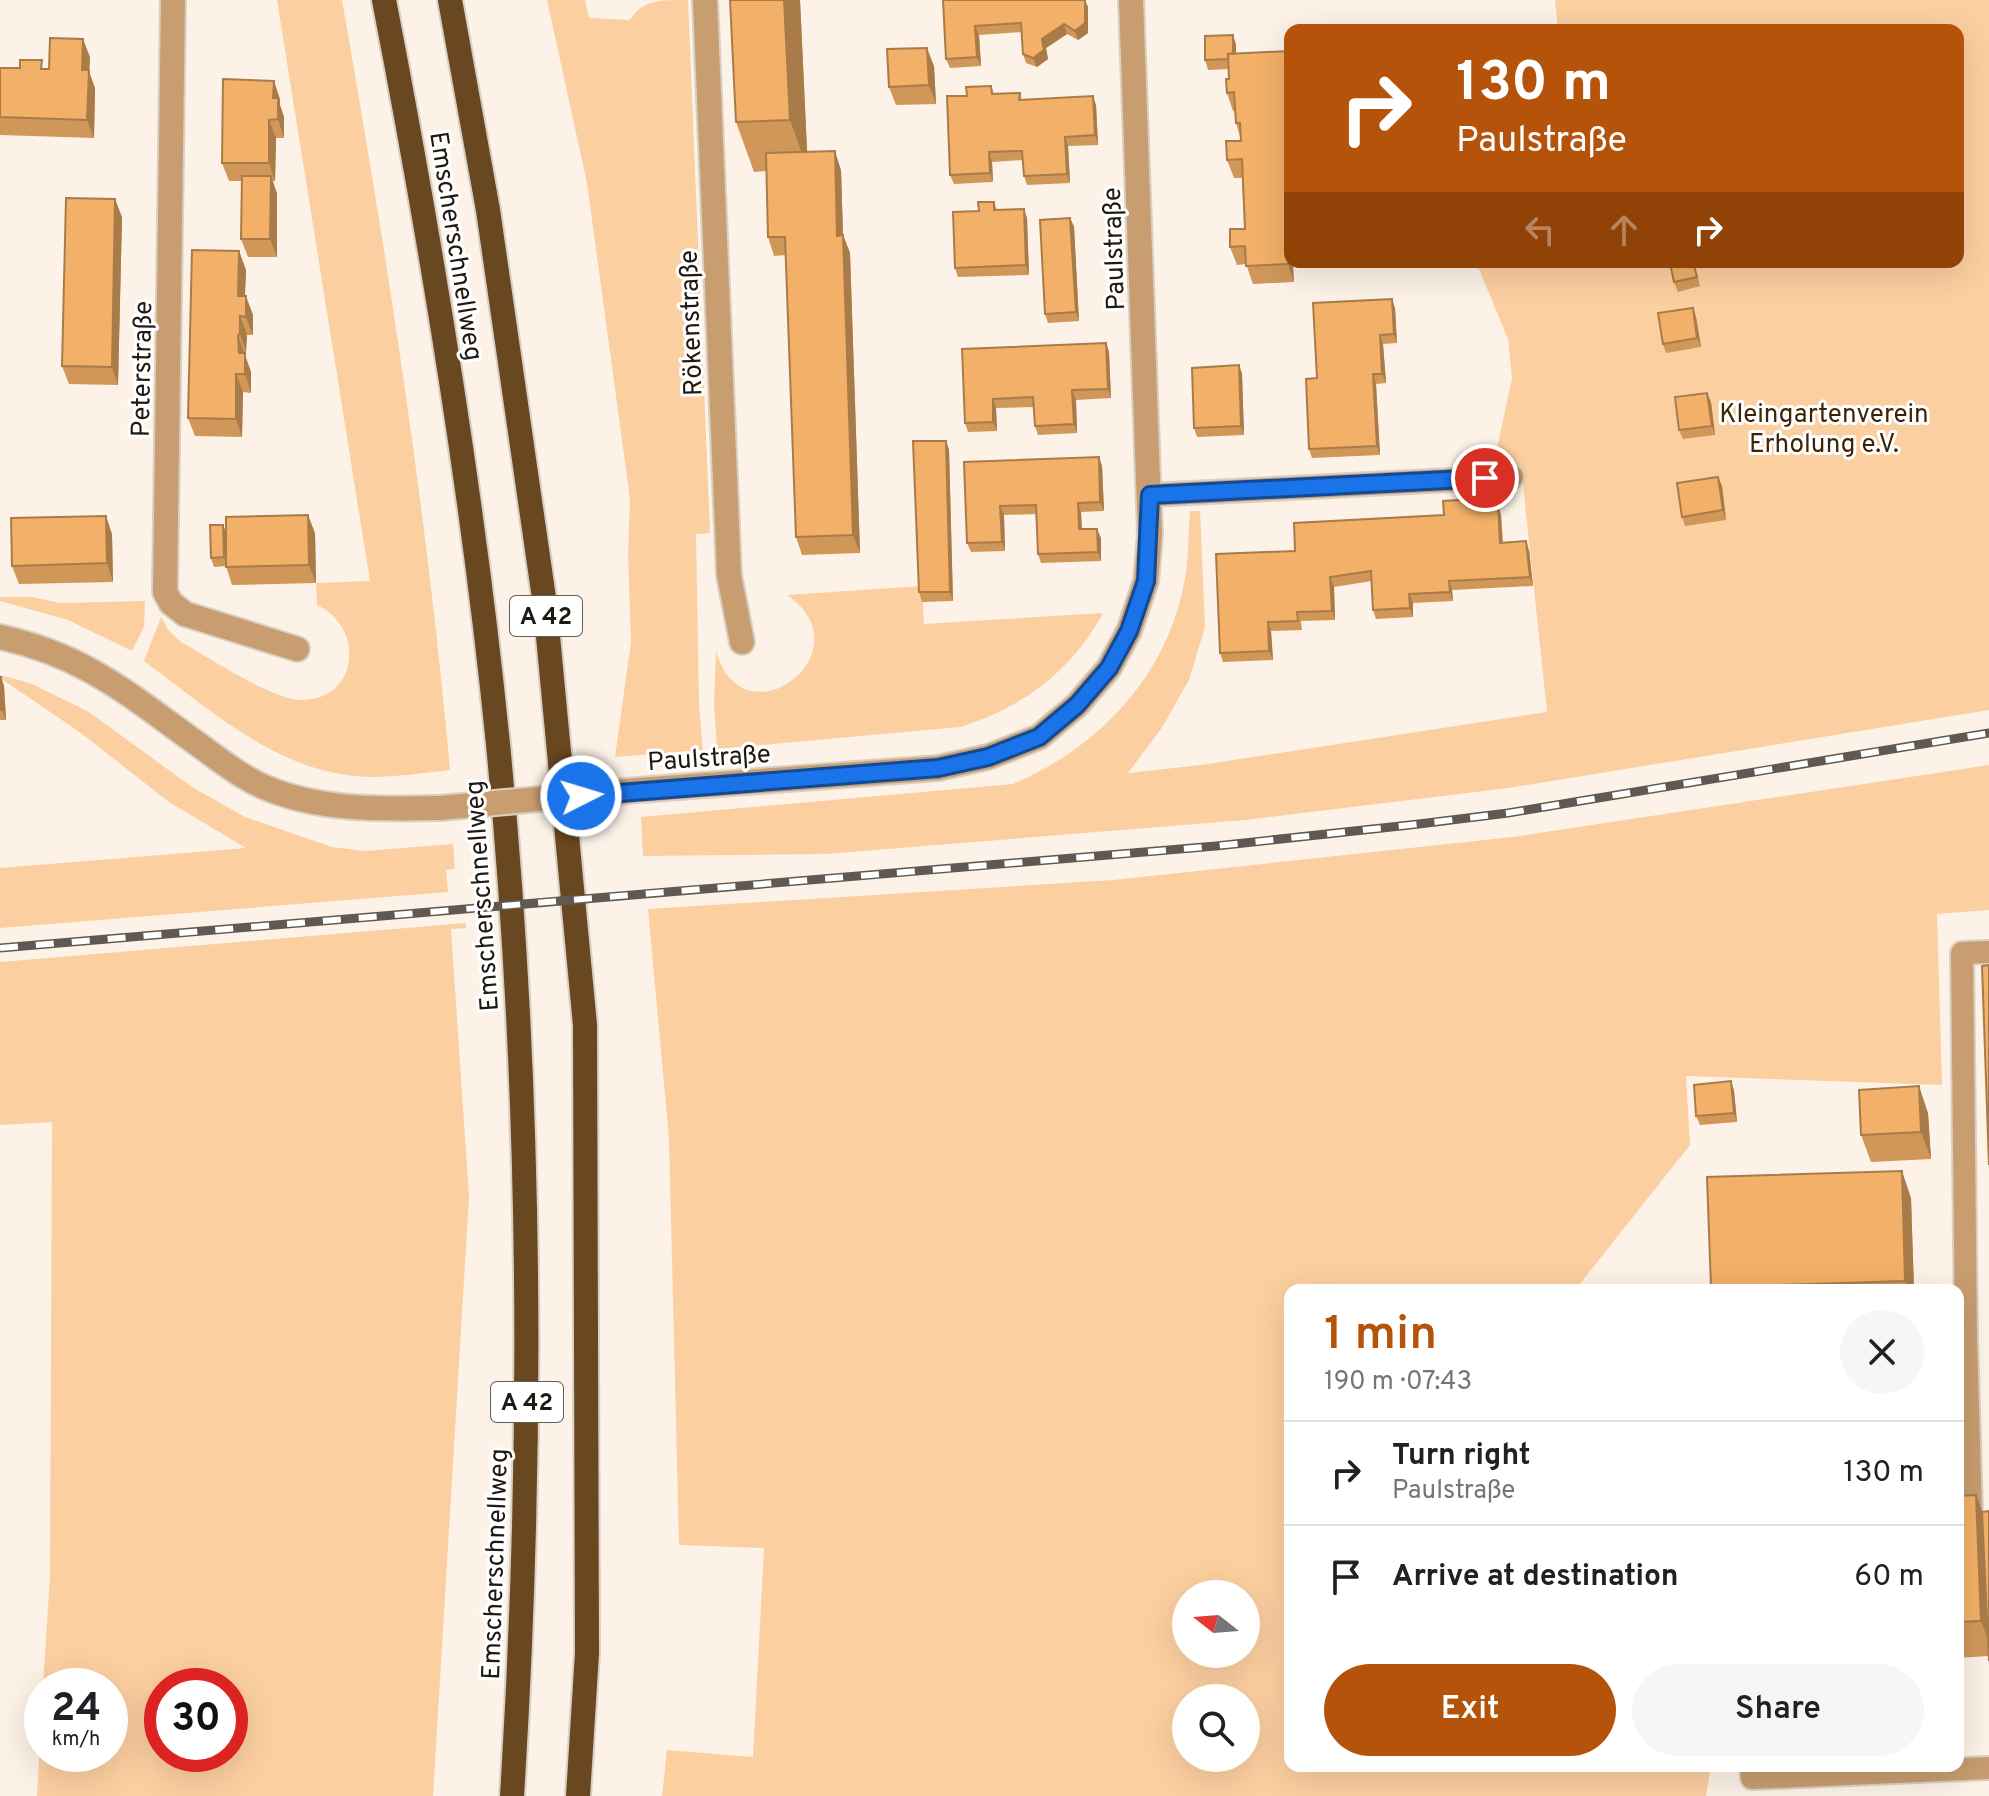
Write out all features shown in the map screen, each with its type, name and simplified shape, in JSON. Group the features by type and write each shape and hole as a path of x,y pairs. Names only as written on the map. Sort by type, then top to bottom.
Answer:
{"highway":[{"name":"Emscherschnellweg","path":"384,0 422,197 472,515 498,746 518,1008 529,1320 522,1643 512,1796"},
{"name":"Emscherschnellweg","path":"450,0 488,210 545,605 585,1025 587,1653 578,1796"}],"street":[{"name":"Peterstraße","path":"173,0 165,592 171,603 185,614 297,649"},
{"name":"Rökenstraße","path":"705,0 729,575 742,642"},
{"name":"Paulstraße","path":"0,637 51,650 87,667 117,685 219,760 264,787 317,803 364,809 440,808 938,768 988,757 1039,737 1077,705 1109,668 1129,631 1146,581 1150,495 1131,0"}],"lane":[{"path":"1150,495 1512,477"},
{"path":"1962,1284 1962,953 1989,952"},
{"path":"1964,1337 1989,1337"},
{"path":"1964,1377 1971,1516 1964,1517"},
{"path":"1964,1769 1989,1768"},
{"path":"1752,1772 1752,1778 1894,1772"}],"green space":[{"path":"277,0 342,0 404,384 430,577 450,770 370,777 306,765 249,737 144,661 161,617 169,631 181,642 259,686 291,698 322,697 336,688 345,675 349,660 343,629 332,615 317,605 316,583 370,581"},
{"path":"547,0 585,0 589,18 630,20 640,8 653,2 688,0 710,533 696,534 699,705 703,750 615,757 631,642 630,499 587,183"},
{"name":"Kleingartenverein Erholung e.V.","path":"1555,0 1989,0 1989,710 1508,788 1246,820 826,854 643,856 641,817 1013,784 1074,750 1126,703 1164,645 1177,613 1185,578 1190,511 1200,511 1205,627 1189,680 1161,729 1128,773 1201,765 1547,712 1521,466 1493,467 1512,378 1508,339 1478,268 1964,268 1964,24 1557,24"},
{"path":"922,586 924,624 1103,613 1076,653 1060,670 1024,698 983,719 960,727 717,749 714,704 716,651 730,678 750,691 772,690 792,680 808,663 814,641 809,617 787,595"},
{"path":"0,597 32,597 60,603 145,601 144,627 132,651 68,620 0,601"},
{"path":"0,675 30,683 89,712 192,787 245,817 332,847 365,851 453,844 455,869 446,870 448,892 0,928 0,868 246,848 169,802"},
{"path":"1989,765 1989,910 1937,914 1942,1085 1686,1076 1690,1145 1580,1284 1284,1284 1284,1772 1710,1772 1706,1796 662,1796 667,1750 753,1757 764,1548 679,1545 669,1138 648,909 1113,880 1513,837"},
{"path":"466,923 466,928 451,929 469,1197 433,1796 37,1796 38,1772 128,1772 128,1668 44,1668 50,1575 52,1122 0,1125 0,962"}],"building":[{"path":"730,0 784,0 790,120 736,122"},
{"path":"943,0 1085,0 1085,23 1075,31 1064,24 1042,39 1044,50 1033,58 1023,54 1021,23 975,26 977,57 946,59"},
{"path":"1233,35 1233,53 1228,54 1229,59 1205,60 1205,36"},
{"path":"50,38 83,39 82,70 89,70 87,120 0,117 0,68 20,68 20,60 42,60 41,69 49,69"},
{"path":"927,48 929,85 889,87 887,49"},
{"path":"1284,51 1284,264 1246,266 1245,246 1230,247 1230,229 1245,229 1242,159 1227,160 1226,141 1241,141 1240,123 1236,123 1234,92 1227,93 1228,54"},
{"path":"223,79 274,81 273,98 278,98 278,119 269,120 269,163 222,163"},
{"path":"991,86 992,94 1020,93 1019,100 1093,96 1095,135 1065,137 1067,174 1024,176 1022,151 989,152 990,173 950,175 947,96 967,96 966,87"},
{"path":"835,151 837,236 843,235 853,535 796,537 785,237 768,237 766,153"},
{"path":"242,176 271,176 270,239 241,239"},
{"path":"66,198 115,199 112,367 62,366"},
{"path":"978,202 994,202 994,210 1024,209 1026,265 955,268 953,212 979,211"},
{"path":"1070,218 1076,312 1045,314 1040,220"},
{"path":"192,250 239,251 238,296 246,296 246,317 240,316 238,335 239,353 245,353 245,374 236,374 236,419 188,418"},
{"path":"1671,268 1695,268 1697,277 1674,282"},
{"path":"1392,299 1394,334 1380,335 1382,374 1373,374 1377,446 1309,449 1306,379 1317,378 1313,303"},
{"path":"1693,308 1697,338 1663,344 1658,313"},
{"path":"1106,343 1108,389 1072,390 1074,424 1035,426 1033,397 993,399 993,422 965,423 962,349"},
{"path":"1239,365 1241,426 1194,428 1192,368"},
{"path":"1707,393 1712,426 1679,430 1675,397"},
{"path":"913,441 946,441 950,592 919,592"},
{"path":"1099,457 1100,502 1078,503 1079,529 1097,529 1098,552 1038,554 1036,505 1000,506 1002,542 967,543 964,462"},
{"path":"1718,477 1723,510 1682,517 1677,483"},
{"path":"1477,499 1478,507 1498,505 1500,543 1526,541 1530,577 1449,581 1450,592 1409,594 1410,608 1373,610 1371,571 1330,577 1332,611 1297,612 1298,621 1268,622 1269,651 1220,653 1216,554 1295,551 1294,523 1444,515 1443,501"},
{"path":"308,515 309,565 226,567 226,517"},
{"path":"106,516 107,563 12,566 11,518"},
{"path":"210,525 223,525 224,557 211,558"},
{"path":"1,677 2,710 0,710"},
{"path":"1989,965 1989,1165 1982,966"},
{"path":"1731,1081 1734,1113 1696,1116 1694,1085"},
{"path":"1919,1086 1921,1132 1861,1135 1859,1090"},
{"path":"1902,1171 1905,1281 1711,1284 1707,1177"},
{"path":"1976,1495 1981,1621 1964,1622 1964,1496"},
{"path":"1989,1511 1989,1661 1982,1512"}],"railway":[{"path":"0,948 1216,846 1508,813 1989,733"}],"route":[{"path":"581,796 938,768 988,757 1039,737 1077,705 1109,668 1129,631 1146,581 1150,495 1485,478"}]}
